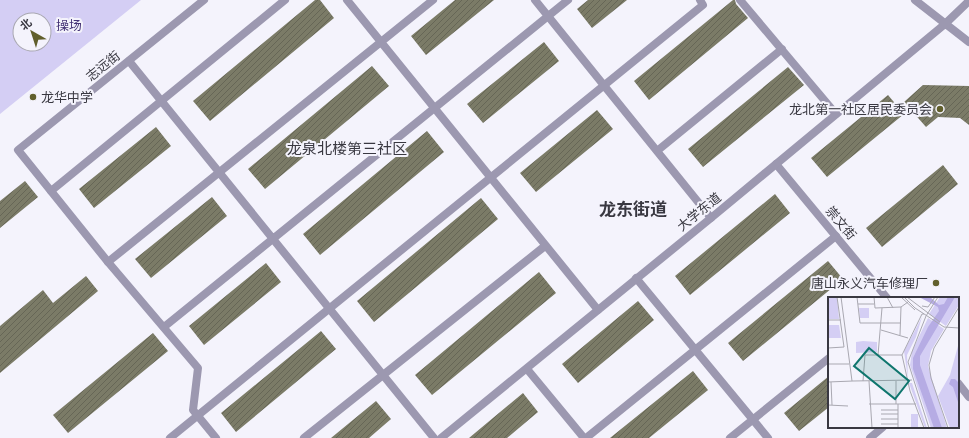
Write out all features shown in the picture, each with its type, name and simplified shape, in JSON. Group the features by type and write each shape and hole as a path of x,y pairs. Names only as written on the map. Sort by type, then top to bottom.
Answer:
{"street":[{"name":"志远街","path":"51,191 18,150 204,0"},
{"path":"216,438 192,410 198,368 108,262 51,191 285,0"},
{"path":"347,0 598,310"},
{"path":"108,262 434,0"},
{"path":"535,0 711,218"},
{"path":"164,327 568,0"},
{"path":"170,438 704,5 700,0"},
{"path":"740,0 836,114"},
{"path":"915,0 969,42"},
{"name":"大学东道","path":"441,438 711,218 945,24 969,1"},
{"path":"657,151 782,50"},
{"path":"129,61 434,438"},
{"name":"崇文街","path":"776,164 886,297"},
{"path":"527,369 585,438 836,236"},
{"path":"304,438 545,246"},
{"path":"636,278 768,438"},
{"path":"730,438 828,359"},
{"path":"959,384 969,397"},
{"path":"870,438 882,428"}],"green space":[{"name":"操场","path":"0,0 141,0 0,114"}],"building":[{"path":"315,0 320,0 334,18 210,121 193,101"},
{"path":"455,0 494,0 426,55 411,36"},
{"path":"588,0 627,0 592,28 577,9"},
{"path":"733,0 735,0 736,4 748,18 649,100 634,81"},
{"path":"544,42 559,61 483,123 467,104"},
{"path":"372,66 389,86 265,189 248,169"},
{"path":"788,67 804,85 703,167 688,149"},
{"name":"龙北第一社区居民委员会","path":"923,85 969,86 969,125 960,118 938,117 926,127 904,102"},
{"path":"888,95 904,114 827,177 811,158"},
{"path":"597,110 613,129 536,192 520,173"},
{"path":"156,127 171,146 94,208 79,189"},
{"path":"427,131 444,152 320,255 303,234"},
{"path":"943,165 958,184 882,247 866,228"},
{"path":"25,181 38,197 0,228 0,201"},
{"path":"775,194 790,213 690,295 675,276"},
{"path":"212,197 227,216 151,278 135,259"},
{"path":"481,198 498,219 374,322 357,301"},
{"path":"828,261 843,279 743,361 728,343"},
{"path":"266,263 281,282 204,345 189,326"},
{"path":"539,272 556,293 432,395 415,375"},
{"path":"86,276 98,291 0,373 0,326 43,290 53,303"},
{"path":"638,301 654,320 578,383 562,364"},
{"path":"321,331 336,349 236,432 221,413"},
{"path":"153,333 168,351 68,433 53,415"},
{"path":"693,371 708,390 649,438 610,438"},
{"path":"828,377 828,408 799,431 784,413"},
{"path":"523,393 538,412 507,438 469,438"},
{"path":"376,401 391,419 369,438 331,438"}],"place":[{"name":"龙华中学","path":"33,97"},
{"name":"龙北第一社区居民委员会","path":"940,109"},
{"name":"唐山永义汽车修理厂","path":"936,283"}],"district":[{"name":"龙泉北楼第三社区","path":"347,148"},
{"name":"龙东街道","path":"633,209"}]}
